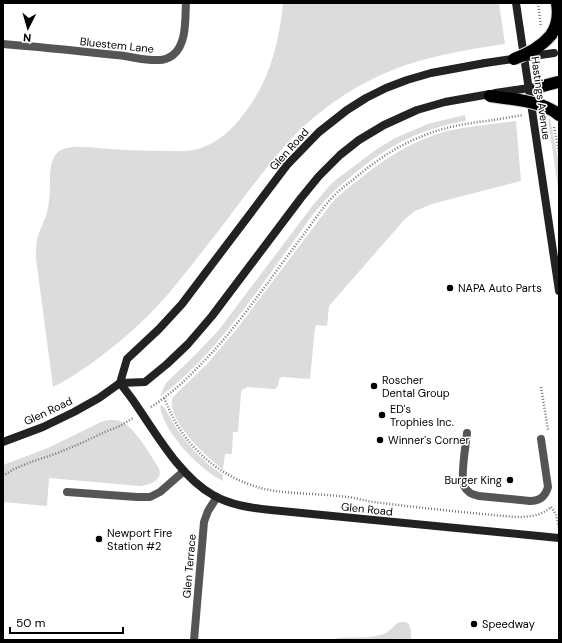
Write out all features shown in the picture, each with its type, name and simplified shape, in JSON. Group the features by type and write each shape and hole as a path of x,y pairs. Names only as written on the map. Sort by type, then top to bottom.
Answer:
{"highway":[{"path":"514,59 534,50 543,44 551,35 555,29 558,18 557,3"},
{"path":"539,87 559,83"},
{"path":"488,95 537,104 554,110 559,115"}],"street":[{"name":"Bluestem Lane","path":"3,44 164,60 174,54 181,45 186,3"},
{"name":"Hastings Avenue","path":"516,3 559,291"},
{"name":"Glen Road","path":"3,442 43,427 74,412 99,398 120,382 127,359 178,309 287,165 324,128 356,103 370,95 407,80 431,73 485,63 556,53"},
{"path":"120,382 145,382 179,354 212,316 319,176 352,145 384,125 410,112 435,104 539,87"},
{"name":"Glen Road","path":"120,382 184,471 201,487 217,497 240,505 260,509 559,538"},
{"path":"467,433 463,477 464,485 467,491 478,496 532,501 536,501 544,496 548,488 541,440"},
{"path":"67,492 146,498 154,496 160,492 184,471"},
{"name":"Glen Terrace","path":"194,640 204,522 217,497"}],"path":[{"path":"439,509 374,502 346,497 274,491 242,481 219,470 198,452 170,413 164,398 175,390 199,367 228,335 317,216 331,198 342,188 381,158 413,140 462,124 530,114"},
{"path":"541,387 549,436"},
{"path":"3,476 14,469 63,451 120,426"},
{"path":"551,507 556,514 559,530"}],"shaded area":[{"path":"283,3 499,3 505,44 451,53 406,65 356,87 323,110 286,144 187,271 156,308 130,333 102,356 53,387 36,254 38,236 48,208 50,176 52,162 55,156 61,150 71,147 140,151 190,151 217,140 238,121 260,90 271,62 279,33"},
{"path":"465,115 466,121 435,128 393,146 368,163 335,190 313,215 228,330 196,365 160,397 166,383 218,331 313,205 333,182 377,149 395,138 428,124"},
{"path":"548,119 550,119 559,163 559,195"},
{"path":"516,121 521,181 432,204 415,211 404,220 329,306 327,326 317,325 315,327 310,379 282,377 279,379 278,386 275,389 247,387 242,390 238,432 233,432 232,454 225,454 223,469 216,464 198,447 181,426 175,416 172,406 173,397 207,364 236,330 331,204 349,187 381,163 401,150 423,139 456,129"},
{"path":"160,405 164,407 178,431 195,452 223,475 223,481 214,476 193,459 184,449 167,426 162,415"},
{"path":"117,420 122,422 132,429 137,435 157,465 160,474 156,480 149,484 140,486 49,478 47,506 3,502 3,465 48,448 101,422"},
{"path":"400,622 409,624 411,640 330,640 368,637 384,634"}],"place":[{"name":"NAPA Auto Parts","path":"450,288"},
{"name":"Roscher Dental Group","path":"374,386"},
{"name":"ED's Trophies Inc.","path":"382,415"},
{"name":"Winner's Corner","path":"380,440"},
{"name":"Burger King","path":"510,480"},
{"name":"Newport Fire Station #2","path":"99,539"},
{"name":"Speedway","path":"474,624"}]}
